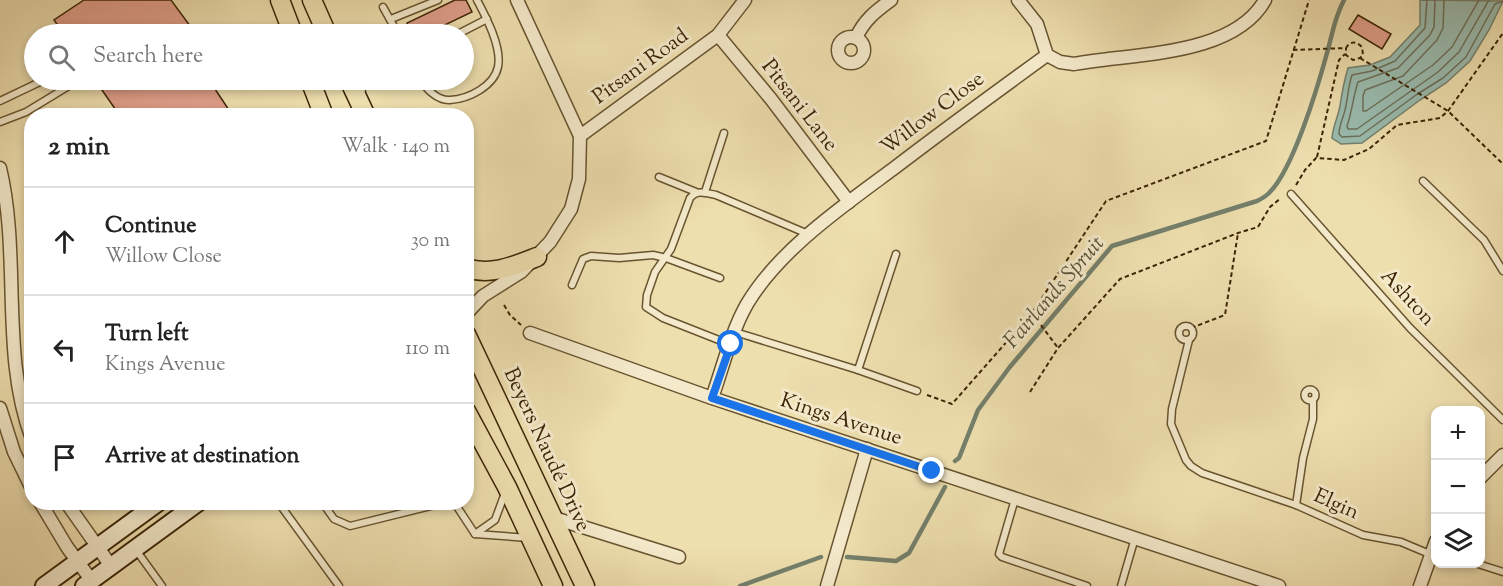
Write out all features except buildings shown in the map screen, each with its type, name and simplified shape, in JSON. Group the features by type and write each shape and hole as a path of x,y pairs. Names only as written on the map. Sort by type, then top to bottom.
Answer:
{"main road":[{"path":"280,0 289,24"},
{"path":"312,0 324,24"},
{"path":"314,90 321,108"},
{"path":"354,90 363,108"},
{"path":"474,269 484,271 503,269 537,257"},
{"name":"Beyers Naudé Drive","path":"474,351 585,586"},
{"path":"474,426 507,487 553,586"}],"street":[{"path":"474,306 483,296 521,272 550,242 571,209 579,179 580,136 517,0"},
{"name":"Pitsani Road","path":"580,136 718,35 745,0"},
{"path":"856,38 865,21 891,0"},
{"path":"1018,0 1037,24 1047,55 1060,62 1074,64 1189,48 1215,40 1236,30 1253,16 1265,0"},
{"name":"Pitsani Lane","path":"718,35 849,202"},
{"name":"Willow Close","path":"712,398 747,305 768,276 809,234 1047,55"},
{"path":"0,168 6,194 9,233 9,311 13,371 24,414"},
{"path":"474,297 483,296"},
{"name":"Kings Avenue","path":"530,333 712,398 1135,537 1271,585"},
{"path":"0,408 14,452 24,473"},
{"path":"827,586 867,449"},
{"path":"1485,473 1503,455"},
{"path":"45,510 88,583 188,510"},
{"path":"71,510 111,566"},
{"path":"44,586 148,510"},
{"path":"554,518 680,557"},
{"path":"1420,586 1431,560"}],"lane":[{"path":"391,19 438,0"},
{"path":"429,90 438,97 450,100 487,86 492,80 498,66 495,36 477,0"},
{"path":"383,7 393,24"},
{"path":"474,26 487,19"},
{"path":"0,101 24,90"},
{"path":"33,108 62,90"},
{"path":"363,108 364,90"},
{"path":"0,122 24,113"},
{"path":"705,192 723,134"},
{"path":"659,177 696,192 705,192 809,234"},
{"path":"1423,181 1484,240 1503,271"},
{"path":"696,192 690,198 673,245 653,276 645,304 647,309 663,318 858,370 917,391"},
{"name":"Ashton","path":"1291,194 1410,328 1503,420"},
{"path":"858,370 896,254"},
{"path":"572,285 580,264 586,258 648,255 666,258 720,278"},
{"path":"1189,340 1180,339 1178,334 1182,326 1191,328 1193,332 1189,340 1171,417 1173,432 1186,460 1202,473 1296,505"},
{"path":"19,399 24,398"},
{"name":"Elgin","path":"1313,401 1313,419 1302,464 1296,505 1363,535 1401,542 1431,554"},
{"path":"475,534 495,520 507,487"},
{"path":"1016,499 999,554 1002,558 1088,586"},
{"path":"284,510 339,586"},
{"path":"328,510 334,519 350,526 415,510"},
{"path":"459,510 475,534 531,538"},
{"path":"1120,586 1135,537"},
{"path":"135,549 162,586"},
{"path":"1485,566 1503,572"}],"path":[{"path":"917,391 952,404 1032,313 1106,201 1266,141 1309,0"},
{"path":"1030,392 1058,348 1120,279 1238,232 1258,227 1270,207 1279,199 1291,194 1297,180 1316,158 1344,160 1369,149 1397,125 1440,118 1448,111 1503,33"},
{"path":"1293,50 1346,48 1352,42 1359,44 1363,51 1360,58"},
{"path":"1346,48 1346,54 1353,60 1360,58 1448,111 1503,164"},
{"path":"1317,157 1339,60 1346,54"},
{"path":"1191,328 1225,315 1238,232"},
{"path":"504,305 510,315 530,333"},
{"path":"1032,313 1058,348"}],"water":[{"path":"1420,0 1503,1 1470,61 1446,83 1362,143 1341,144 1332,138 1348,68 1370,65 1390,57 1420,25"}],"waterway":[{"name":"Fairlands Spruit","path":"955,461 959,458 978,410 1009,368 1112,246 1257,201 1269,193 1287,166 1304,127 1344,0"},
{"name":"Fairlands Spruit","path":"847,557 896,561 909,553 945,487"},
{"name":"Fairlands Spruit","path":"740,586 821,557"}],"route":[{"path":"731,344 712,398 932,471"}]}
